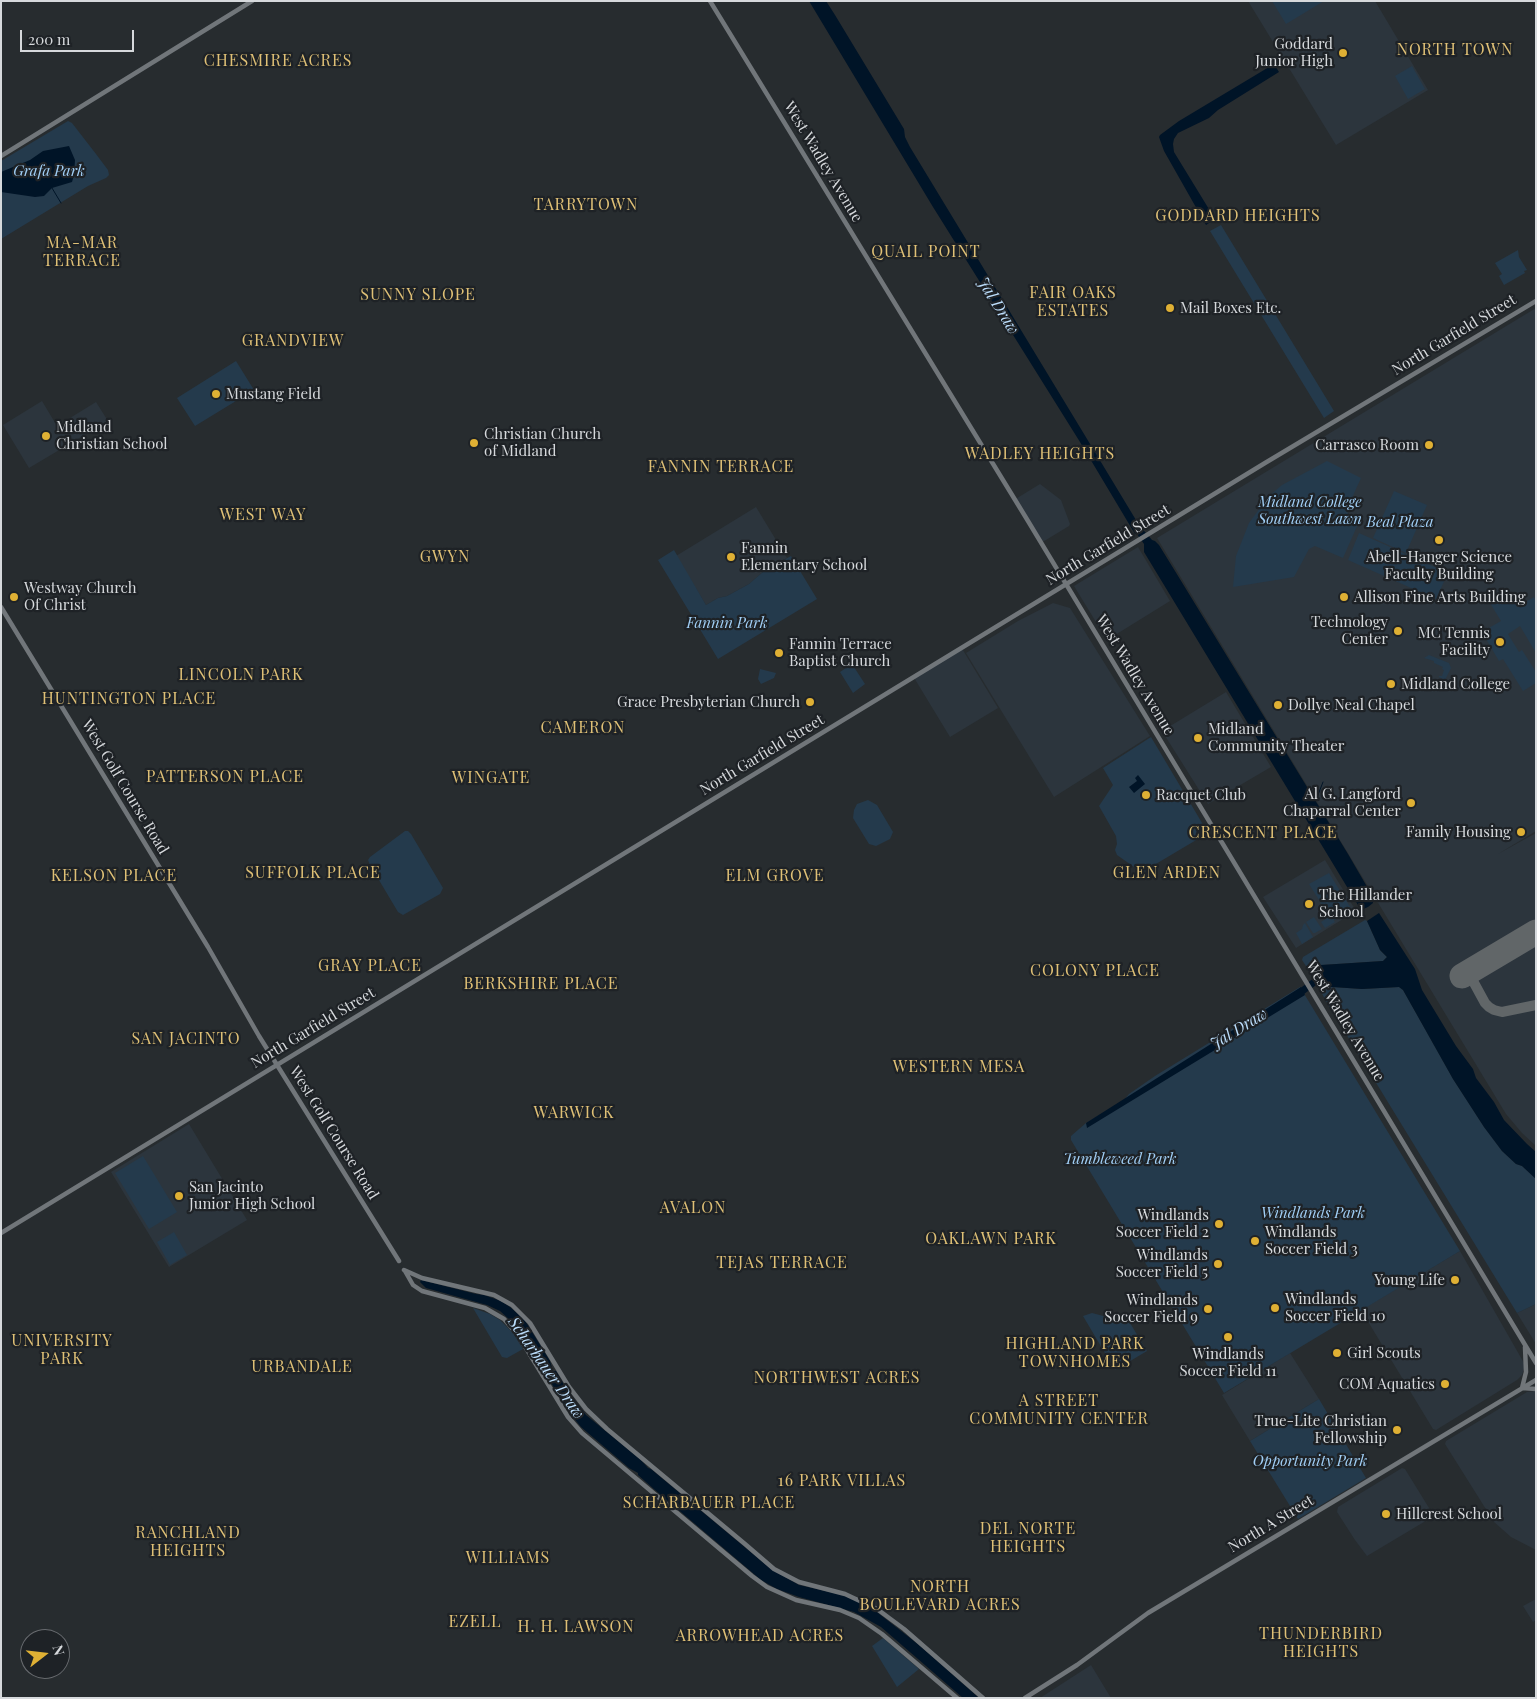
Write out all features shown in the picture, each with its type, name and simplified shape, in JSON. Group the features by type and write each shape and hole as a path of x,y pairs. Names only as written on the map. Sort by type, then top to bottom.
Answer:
{"main road":[{"path":"1,156 252,1"},
{"name":"West Wadley Avenue","path":"710,1 1066,585 1536,1363"},
{"name":"North Garfield Street","path":"1,1232 1536,301"},
{"name":"West Golf Course Road","path":"1,607 203,939 277,1065 399,1261"},
{"path":"957,1698 876,1629 859,1618 844,1611 796,1600 767,1587 752,1576 582,1433 568,1417 518,1335 504,1319 485,1308 422,1291 413,1285 404,1270 422,1278 494,1295 512,1305 530,1323 569,1387 586,1410 774,1569 798,1582 845,1594 877,1609 912,1636 983,1698"},
{"path":"1525,1345 1526,1372 1522,1388 1536,1389"},
{"name":"North A Street","path":"1025,1698 1077,1665 1148,1613 1536,1380"}],"shaded area":[{"name":"Goddard Junior High","path":"1248,1 1375,1 1428,90 1336,145"},
{"name":"Midland College","path":"1536,308 1536,831 1498,854 1536,833 1536,1146 1506,1114 1157,538"},
{"name":"Midland Christian School","path":"42,401 57,426 96,402 108,421 29,468 3,425"},
{"path":"1040,484 1061,500 1070,524 1041,543 1014,500"},
{"name":"Fannin Elementary School","path":"756,507 787,558 764,571 749,584 706,605 676,556"},
{"path":"1138,547 1170,601 1107,640 1074,586"},
{"path":"1053,603 1070,608 1150,736 1054,797 966,653 1018,621"},
{"path":"961,647 998,708 950,737 913,676"},
{"name":"Midland Community Theater","path":"1226,692 1271,767 1208,804 1162,731"},
{"name":"The Hillander School","path":"1325,860 1356,911 1296,948 1263,897"},
{"name":"San Jacinto Junior High School","path":"189,1124 247,1220 169,1267 111,1172"},
{"path":"1460,1251 1524,1363 1524,1369 1522,1375 1517,1380 1436,1430 1433,1429 1361,1310"},
{"path":"1536,1304 1536,1344 1517,1313"},
{"path":"1290,1353 1319,1399 1250,1441 1222,1395"},
{"path":"1536,1391 1536,1550 1511,1537 1494,1522 1445,1444 1446,1441 1527,1392"},
{"name":"Hillcrest School","path":"1402,1468 1405,1469 1434,1516 1367,1556 1337,1512 1338,1507"},
{"path":"1536,1599 1536,1620 1533,1622 1523,1606"},
{"path":"1091,1665 1111,1698 1040,1698"}],"green space":[{"path":"1272,1 1324,1 1286,24"},
{"path":"1412,66 1425,89 1408,99 1395,76"},
{"name":"Grafa Park","path":"68,121 72,123 96,154 108,170 109,175 1,239 1,161"},
{"path":"1221,225 1334,411 1324,418 1210,231"},
{"path":"1518,250 1519,257 1527,270 1504,285 1499,276 1502,274 1495,263"},
{"name":"Mustang Field","path":"236,361 254,390 195,426 177,398"},
{"name":"Midland College Southwest Lawn","path":"1327,461 1361,478 1346,511 1358,524 1343,558 1315,546 1309,549 1294,577 1233,587 1236,556 1249,523 1268,497 1282,485"},
{"name":"Beal Plaza","path":"1394,491 1427,505 1406,553 1373,538"},
{"path":"1359,533 1448,573 1436,599 1348,560"},
{"name":"Fannin Park","path":"674,550 706,605 749,584 764,571 791,556 817,599 718,659 658,560"},
{"name":"MC Tennis Facility","path":"1508,593 1517,607 1534,597 1536,601 1536,653 1520,626 1508,634 1519,652 1522,650 1536,672 1536,683 1523,691 1503,659 1499,661 1482,632 1501,621 1490,603"},
{"path":"1429,655 1449,663 1451,668 1445,680 1439,677 1442,676 1443,667 1434,663 1434,661 1424,658"},
{"path":"852,664 865,684 853,693 840,672"},
{"path":"760,669 776,673 774,678 761,684 758,679"},
{"name":"Racquet Club","path":"1151,737 1208,833 1139,874 1134,867 1117,855 1115,850 1117,844 1116,836 1099,806 1113,785 1103,768"},
{"path":"868,800 877,805 893,832 890,839 876,846 869,844 853,818 857,804"},
{"path":"405,831 411,834 443,888 440,894 403,915 398,912 368,860"},
{"path":"1329,873 1352,910 1335,920 1333,919 1335,922 1325,928 1321,922 1332,915 1329,916 1309,884"},
{"path":"1314,917 1322,929 1313,933 1306,922"},
{"path":"1365,920 1380,950 1387,957 1383,961 1306,966 1302,960 1303,957"},
{"path":"1305,923 1313,937 1302,944 1296,933 1302,929"},
{"path":"1318,986 1362,989 1399,987 1403,990 1453,1079 1484,1127 1502,1151 1536,1179 1536,1304 1517,1313"},
{"name":"Windlands Park","path":"1300,987 1460,1251 1224,1393 1071,1140 1071,1136 1086,1123 1123,1101 1129,1094 1155,1076"},
{"path":"143,1156 177,1212 149,1229 115,1173"},
{"path":"174,1232 187,1255 170,1265 157,1242"},
{"path":"473,1308 500,1320 513,1333 523,1349 507,1358 502,1357"},
{"path":"1092,1313 1130,1323 1147,1351 1115,1370 1083,1316"},
{"name":"Opportunity Park","path":"1319,1399 1366,1478 1298,1519 1250,1441"},
{"path":"883,1638 919,1669 897,1687 872,1646"}],"water":[{"path":"809,1 826,1 835,15 904,129 905,137 910,147 1139,525 1159,545 1348,854 1373,897 1373,903 1368,907 1361,910 1144,552 1144,544 1135,534 1080,442 933,207"},
{"path":"1274,64 1279,72 1218,110 1209,118 1178,133 1174,139 1174,152 1215,219 1206,225 1164,151 1159,137 1179,121"},
{"path":"69,146 75,160 72,182 52,188 44,196 35,197 1,192 1,172 30,160 43,151"},
{"path":"1138,775 1145,784 1134,793 1129,787 1137,781 1135,778"},
{"path":"1379,913 1415,969 1422,990 1456,1046 1473,1069 1476,1078 1494,1102 1504,1120 1536,1152 1536,1179 1502,1151 1484,1127 1453,1079 1403,990 1399,987 1362,989 1318,986 1306,966 1383,961 1387,957 1380,950 1367,921"},
{"path":"1301,987 1305,995 1087,1128 1086,1123"},
{"name":"Scharbauer Draw","path":"421,1280 484,1295 501,1301 510,1307 524,1319 550,1361 553,1371 556,1371 567,1390 586,1415 641,1460 648,1468 771,1569 799,1585 843,1595 873,1609 919,1645 979,1698 963,1698 881,1627 854,1612 799,1597 777,1589 761,1580 655,1490 638,1473 629,1468 581,1427 568,1411 525,1339 500,1311 487,1305 426,1288 420,1282"}],"waterway":[{"path":"52,188 61,203"},
{"path":"1316,800 1323,782"},
{"name":"Jal Draw","path":"1297,995 1317,980 1323,979"}],"taxiway":[{"path":"1481,964 1474,974 1473,981 1489,1007 1502,1012 1536,1005"}],"runway":[{"path":"1462,976 1536,932"}],"place":[{"name":"Goddard Junior High","path":"1343,53"},
{"name":"Mail Boxes Etc.","path":"1170,308"},
{"name":"Mustang Field","path":"216,394"},
{"name":"Midland Christian School","path":"46,436"},
{"name":"Christian Church of Midland","path":"474,443"},
{"name":"Carrasco Room","path":"1429,445"},
{"name":"Abell-Hanger Science Faculty Building","path":"1439,540"},
{"name":"Fannin Elementary School","path":"731,557"},
{"name":"Westway Church Of Christ","path":"14,597"},
{"name":"Allison Fine Arts Building","path":"1344,597"},
{"name":"Technology Center","path":"1398,631"},
{"name":"MC Tennis Facility","path":"1500,642"},
{"name":"Fannin Terrace Baptist Church","path":"779,653"},
{"name":"Midland College","path":"1391,684"},
{"name":"Grace Presbyterian Church","path":"810,702"},
{"name":"Dollye Neal Chapel","path":"1278,705"},
{"name":"Midland Community Theater","path":"1198,738"},
{"name":"Racquet Club","path":"1146,795"},
{"name":"Al G. Langford Chaparral Center","path":"1411,803"},
{"name":"Family Housing","path":"1521,832"},
{"name":"The Hillander School","path":"1309,904"},
{"name":"San Jacinto Junior High School","path":"179,1196"},
{"name":"Windlands Soccer Field 2","path":"1219,1224"},
{"name":"Windlands Soccer Field 3","path":"1255,1241"},
{"name":"Windlands Soccer Field 5","path":"1218,1264"},
{"name":"Young Life","path":"1455,1280"},
{"name":"Windlands Soccer Field 10","path":"1275,1308"},
{"name":"Windlands Soccer Field 9","path":"1208,1309"},
{"name":"Windlands Soccer Field 11","path":"1228,1337"},
{"name":"Girl Scouts","path":"1337,1353"},
{"name":"COM Aquatics","path":"1445,1384"},
{"name":"True-Lite Christian Fellowship","path":"1397,1430"},
{"name":"Hillcrest School","path":"1386,1514"}],"district":[{"name":"NORTH TOWN","path":"1455,50"},
{"name":"CHESMIRE ACRES","path":"278,61"},
{"name":"TARRYTOWN","path":"586,205"},
{"name":"GODDARD HEIGHTS","path":"1238,216"},
{"name":"MA-MAR TERRACE","path":"82,252"},
{"name":"QUAIL POINT","path":"926,252"},
{"name":"SUNNY SLOPE","path":"418,295"},
{"name":"FAIR OAKS ESTATES","path":"1073,302"},
{"name":"GRANDVIEW","path":"293,341"},
{"name":"WADLEY HEIGHTS","path":"1040,454"},
{"name":"FANNIN TERRACE","path":"721,467"},
{"name":"WEST WAY","path":"263,515"},
{"name":"GWYN","path":"445,557"},
{"name":"LINCOLN PARK","path":"241,675"},
{"name":"HUNTINGTON PLACE","path":"129,699"},
{"name":"CAMERON","path":"583,728"},
{"name":"PATTERSON PLACE","path":"225,777"},
{"name":"WINGATE","path":"491,778"},
{"name":"CRESCENT PLACE","path":"1263,833"},
{"name":"SUFFOLK PLACE","path":"313,873"},
{"name":"GLEN ARDEN","path":"1167,873"},
{"name":"KELSON PLACE","path":"114,876"},
{"name":"ELM GROVE","path":"775,876"},
{"name":"GRAY PLACE","path":"370,966"},
{"name":"COLONY PLACE","path":"1095,971"},
{"name":"BERKSHIRE PLACE","path":"541,984"},
{"name":"SAN JACINTO","path":"186,1039"},
{"name":"WESTERN MESA","path":"959,1067"},
{"name":"WARWICK","path":"574,1113"},
{"name":"AVALON","path":"693,1208"},
{"name":"OAKLAWN PARK","path":"991,1239"},
{"name":"TEJAS TERRACE","path":"782,1263"},
{"name":"UNIVERSITY PARK","path":"62,1350"},
{"name":"HIGHLAND PARK TOWNHOMES","path":"1075,1353"},
{"name":"URBANDALE","path":"302,1367"},
{"name":"NORTHWEST ACRES","path":"837,1378"},
{"name":"A STREET COMMUNITY CENTER","path":"1059,1410"},
{"name":"16 PARK VILLAS","path":"842,1481"},
{"name":"SCHARBAUER PLACE","path":"709,1503"},
{"name":"DEL NORTE HEIGHTS","path":"1028,1538"},
{"name":"RANCHLAND HEIGHTS","path":"188,1542"},
{"name":"WILLIAMS","path":"508,1558"},
{"name":"NORTH BOULEVARD ACRES","path":"940,1596"},
{"name":"EZELL","path":"475,1622"},
{"name":"H. H. LAWSON","path":"576,1627"},
{"name":"ARROWHEAD ACRES","path":"760,1636"},
{"name":"THUNDERBIRD HEIGHTS","path":"1321,1643"}],"park label":[{"name":"Tumbleweed Park","path":"1120,1159"}]}
